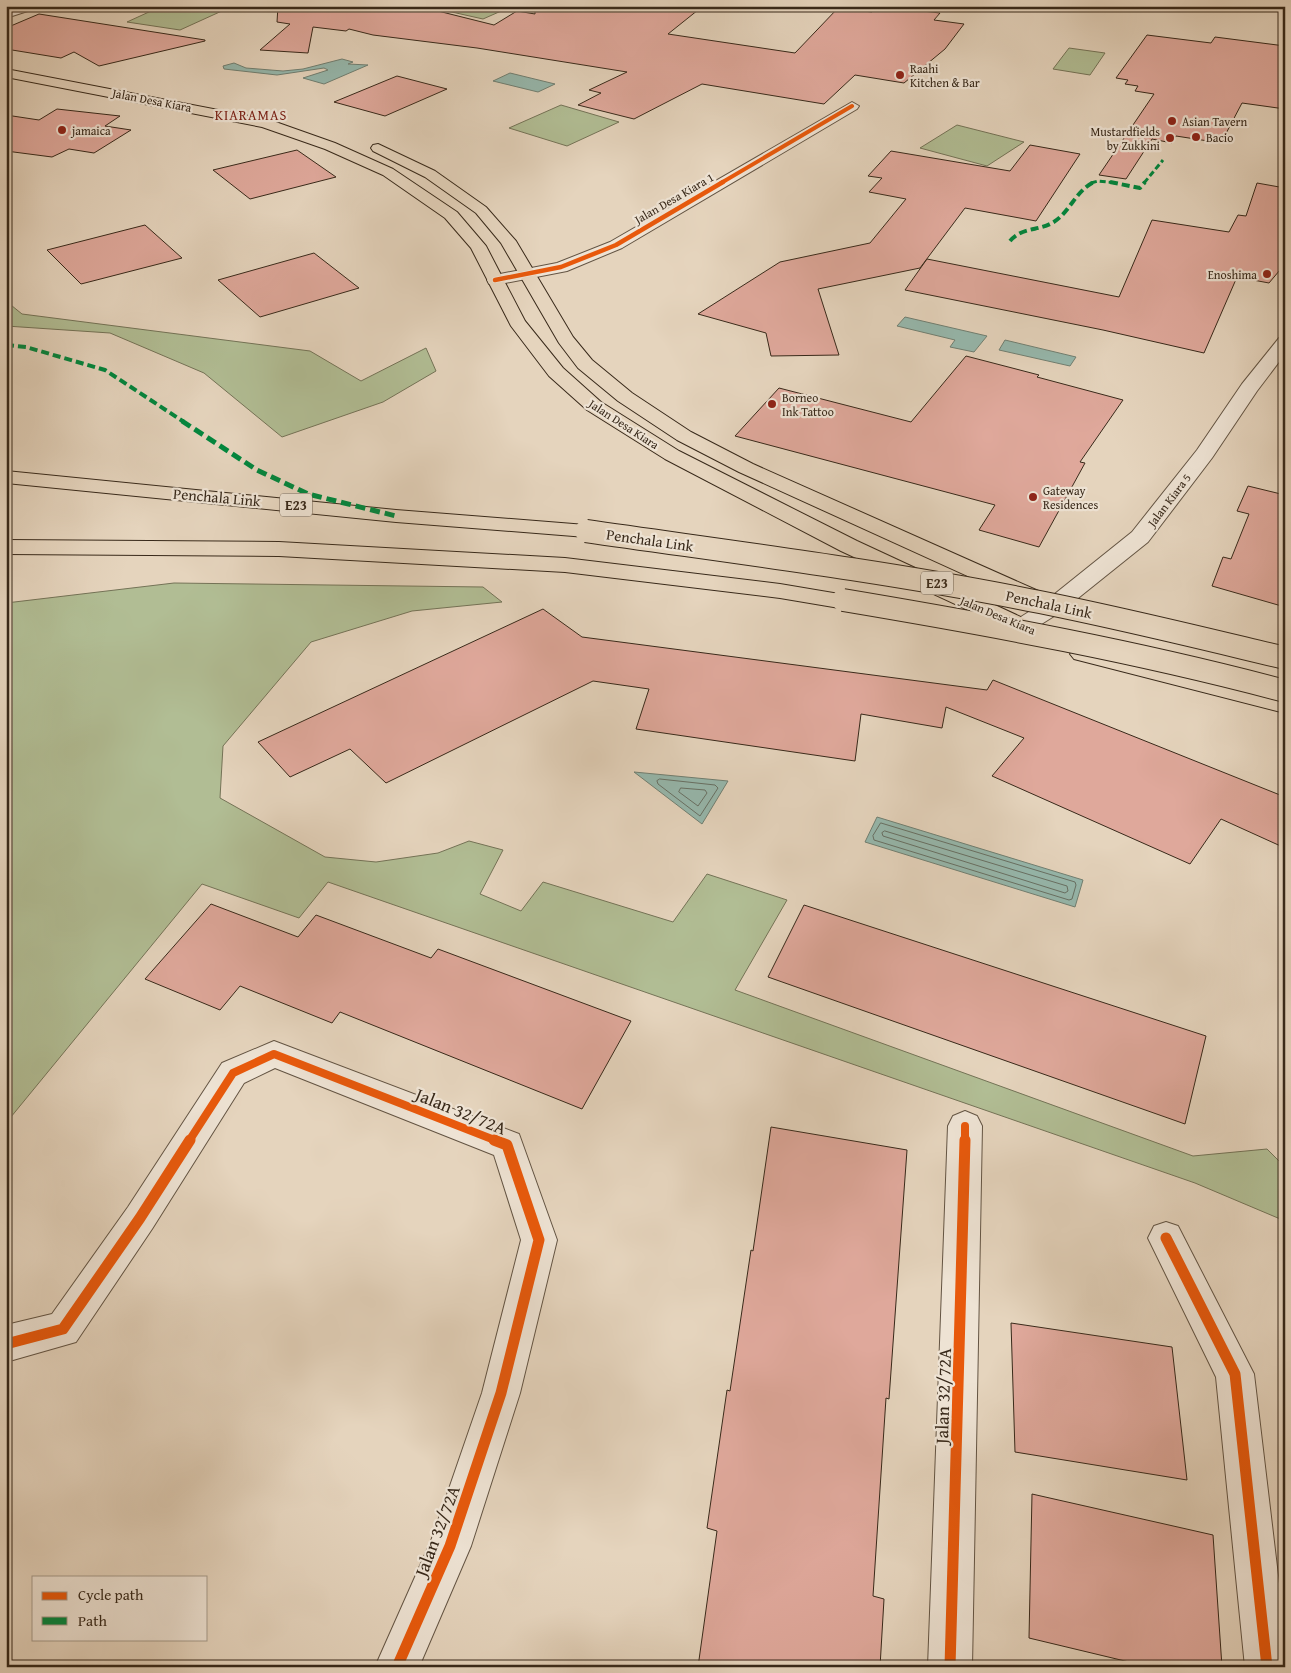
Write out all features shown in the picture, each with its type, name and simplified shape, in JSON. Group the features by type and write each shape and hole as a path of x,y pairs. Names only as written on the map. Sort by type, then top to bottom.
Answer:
{"main road":[{"name":"Jalan Desa Kiara","path":"6,65 282,116 325,128 383,150 430,174 481,210 508,240 556,324 585,364 625,397 684,436 831,508 1054,606 1285,665"},
{"name":"Jalan Desa Kiara","path":"6,74 265,123 330,146 388,172 451,215 478,246 517,322 556,372 594,406 672,455 849,546 1021,627 1103,652 1285,692"},
{"name":"Penchala Link","path":"6,478 396,516 586,531 879,573 983,591 1119,619 1285,658"},
{"path":"6,547 279,549 565,565 843,600 966,620 1095,646 1237,678 1285,692"},
{"path":"843,600 1048,645 1285,705"}],"street":[{"path":"6,15 33,6"},
{"name":"Jalan Desa Kiara 1","path":"494,280 561,267 616,245 852,106"},
{"name":"Jalan Kiara 5","path":"1021,627 1054,606 1140,537 1204,454 1249,388 1285,342"},
{"name":"Jalan 32/72A","path":"6,1344 62,1330 140,1218 232,1073 274,1054 507,1145 539,1240 498,1402 450,1546 397,1667"},
{"name":"Jalan 32/72A","path":"950,1667 965,1126"},
{"path":"1166,1238 1235,1374 1267,1667"}],"green space":[{"path":"162,6 200,6 224,10 180,30 127,22"},
{"path":"425,6 493,6 508,8 483,19"},
{"path":"1069,48 1105,53 1090,75 1053,69"},
{"path":"561,105 619,122 567,146 509,128"},
{"path":"957,125 1024,142 987,166 920,148"},
{"path":"6,301 22,314 310,351 361,381 426,348 436,371 383,402 282,437 204,373 110,333 6,326"},
{"path":"174,583 483,587 502,602 412,611 311,642 223,746 220,798 325,857 376,862 438,853 469,841 503,850 480,894 521,911 543,882 673,922 707,874 787,900 735,990 1193,1156 1267,1149 1285,1167 1285,1221 1195,1183 328,882 299,918 202,884 6,1123 6,603"}],"water":[{"path":"342,59 353,62 348,64 368,65 324,84 303,78 328,70 324,68 277,75 224,69 223,66 234,63 246,68 283,71 303,69"},
{"path":"510,73 555,84 538,92 493,81"},
{"path":"905,317 987,336 974,352 950,347 955,340 897,326"},
{"path":"1005,340 1076,357 1070,366 999,350"},
{"path":"634,772 728,781 702,824"},
{"path":"877,817 1083,880 1075,907 865,842"}],"building":[{"path":"278,6 418,6 494,25 517,11 535,14 535,6 703,6 668,34 795,53 838,8 872,12 877,6 880,6 940,13 934,20 964,24 945,49 904,83 855,75 824,104 702,84 634,119 578,105 601,93 589,90 627,72 477,48 373,35 349,29 346,31 313,27 308,53 260,50 290,24 277,22"},
{"path":"39,14 205,41 99,66 74,52 61,58 6,49 6,28"},
{"path":"1147,35 1211,43 1215,37 1285,46 1285,109 1242,103 1221,143 1176,136 1172,143 1152,139 1126,179 1099,175 1154,94 1135,91 1138,86 1125,84 1128,80 1116,78"},
{"path":"397,76 447,89 385,116 334,102"},
{"path":"57,109 120,116 105,126 131,130 94,153 69,149 52,157 6,151 6,115 39,120"},
{"path":"1030,145 1080,154 1036,221 965,208 920,268 818,289 839,355 771,356 766,333 698,314 780,262 870,243 906,199 869,192 882,178 868,176 891,151 1010,171"},
{"path":"297,150 336,177 250,199 213,170"},
{"path":"1257,183 1285,188 1285,264 1269,283 1237,277 1204,353 1103,330 905,290 927,259 1119,297 1152,220 1229,232 1238,215 1246,216"},
{"path":"145,225 182,258 81,284 47,250"},
{"path":"314,253 359,288 260,317 218,280"},
{"path":"966,356 1123,400 1080,462 1085,463 1039,547 979,530 995,505 735,436 779,388 911,422"},
{"path":"1248,486 1285,495 1285,607 1212,586 1223,557 1231,559 1249,514 1237,511"},
{"path":"543,609 582,637 987,690 993,680 1285,797 1285,848 1221,819 1190,864 992,776 1024,738 946,707 942,728 861,714 855,761 636,729 649,689 593,681 386,783 350,749 290,777 258,742"},
{"path":"211,904 298,937 316,915 431,958 438,949 631,1021 582,1109 340,1012 332,1023 240,986 220,1010 145,979"},
{"path":"804,905 1206,1036 1185,1124 768,977"},
{"path":"771,1127 907,1150 889,1399 886,1398 873,1596 884,1599 880,1667 698,1667 717,1531 707,1528 727,1390 730,1391"},
{"path":"1011,1323 1172,1347 1187,1480 1015,1452"},
{"path":"1032,1494 1213,1535 1222,1667 1150,1667 1029,1638"}],"marked path":[{"path":"1010,241 1019,233 1047,225 1058,219 1077,195 1087,185 1094,182 1110,182 1140,188 1163,160"},
{"path":"6,345 26,347 105,370 257,470 308,494 396,516"}],"cycle path":[{"path":"495,280 561,267 616,245 852,106"},
{"path":"6,1344 63,1329 140,1218 233,1073 274,1054 507,1145 539,1240 501,1393 450,1546 397,1667"},
{"path":"950,1667 965,1126"},
{"path":"1166,1238 1235,1374 1267,1667"}],"place":[{"name":"Raahi Kitchen & Bar","path":"900,75"},
{"name":"Asian Tavern","path":"1172,121"},
{"name":"jamaica","path":"62,130"},
{"name":"Bacio","path":"1196,137"},
{"name":"Mustardfields by Zukkini","path":"1170,138"},
{"name":"Enoshima","path":"1267,274"},
{"name":"Borneo Ink Tattoo","path":"772,404"},
{"name":"Gateway Residences","path":"1033,497"}],"district":[{"name":"KIARAMAS","path":"251,115"}]}
